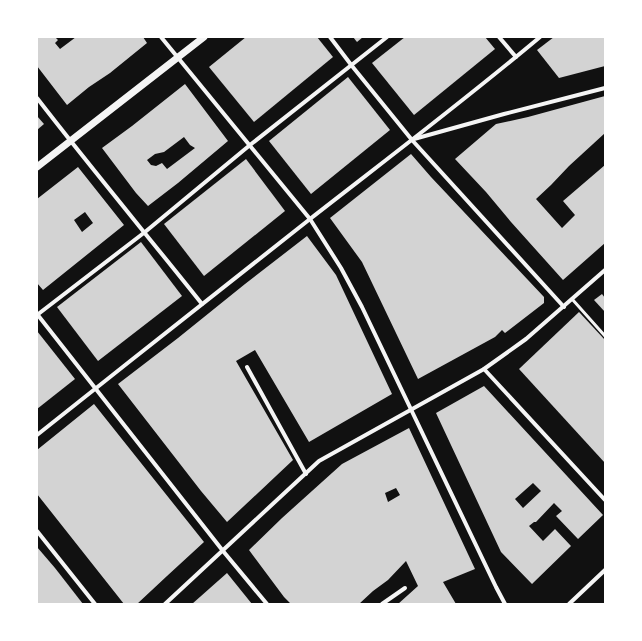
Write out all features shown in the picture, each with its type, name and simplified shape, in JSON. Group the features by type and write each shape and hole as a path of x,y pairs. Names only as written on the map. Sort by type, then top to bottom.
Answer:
{"street":[{"path":"161,37 310,219 341,268 362,307 410,410 505,604"},
{"path":"37,167 204,37"},
{"path":"330,37 412,140 564,306"},
{"path":"266,604 37,315 144,232 250,145 387,37"},
{"path":"500,37 516,57"},
{"path":"37,435 412,140 540,37"},
{"path":"412,140 605,88"},
{"path":"37,98 202,304"},
{"path":"165,604 319,461 484,368 526,339 605,270"},
{"path":"247,367 306,474"},
{"path":"484,368 605,500"},
{"path":"37,532 95,604"},
{"path":"569,604 605,570"},
{"path":"382,604 404,588"}],"lane":[{"path":"572,299 605,336"}],"building":[{"path":"37,37 55,37 58,40 55,43 60,49 76,37 143,37 147,43 67,105 37,66"},
{"path":"246,37 317,37 333,57 254,122 209,67"},
{"path":"353,37 363,37 357,42"},
{"path":"405,37 485,37 495,49 414,115 372,63"},
{"path":"554,37 605,37 605,66 559,78 537,50"},
{"path":"348,77 390,130 311,194 269,141"},
{"path":"185,84 228,141 148,206 136,193 102,148","holes":["184,137 190,145 195,148 167,169 162,163 156,166 151,165 147,160 155,154 164,152"]},
{"path":"605,96 605,133 536,199 562,228 575,215 563,201 605,165 605,243 563,280 455,159 496,124"},
{"path":"37,116 44,124 37,130"},
{"path":"411,154 544,297 544,303 505,333 502,330 495,337 418,379 362,262 330,218"},
{"path":"246,159 285,211 204,276 164,224"},
{"path":"78,167 124,225 43,290 37,283 37,199","holes":["85,212 93,223 82,232 74,220"]},
{"path":"307,236 336,275 392,394 309,442 255,350 236,361 293,460 227,522 118,384"},
{"path":"141,242 182,296 98,361 57,307"},
{"path":"602,294 605,298 605,312 594,300"},
{"path":"579,312 605,340 605,463 519,369"},
{"path":"37,331 75,379 37,409"},
{"path":"484,386 603,515 578,539 556,516 562,511 554,503 536,522 529,526 543,541 555,529 571,546 532,584 501,552 436,413","holes":["533,483 541,491 523,508 515,499"]},
{"path":"94,404 204,542 137,604 124,604 37,494 37,450"},
{"path":"409,428 475,569 443,582 456,604 398,604 418,586 406,561 388,580 359,604 291,604 284,597 249,550 342,464","holes":["396,488 400,495 388,502 385,493"]},
{"path":"37,547 55,568 83,604 37,604"},
{"path":"227,573 252,604 192,604"}]}
